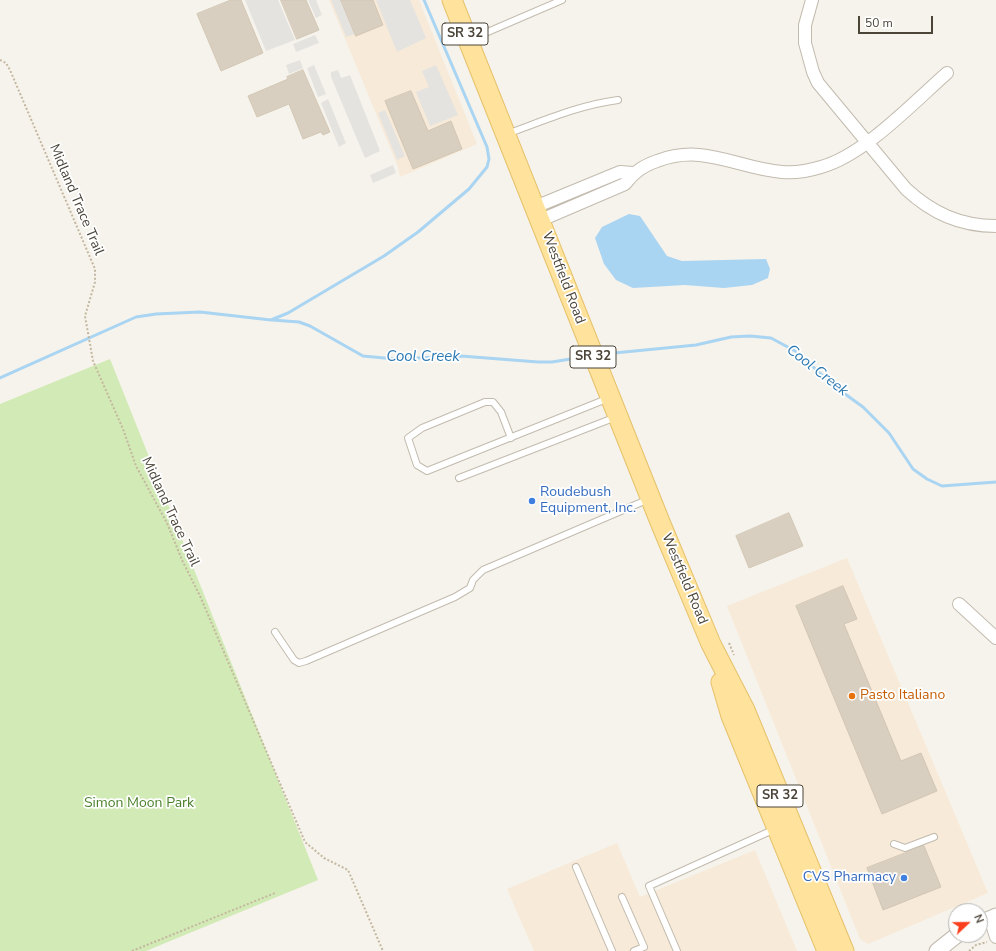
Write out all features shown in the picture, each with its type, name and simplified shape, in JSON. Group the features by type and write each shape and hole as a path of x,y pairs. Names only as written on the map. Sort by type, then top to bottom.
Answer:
{"main road":[{"name":"SR 32","path":"452,0 468,40"},
{"name":"Westfield Road","path":"468,40 505,135 538,213 650,499 711,644 745,710 844,951"},
{"name":"Westfield Road","path":"711,644 731,716 827,951"}],"street":[{"path":"812,0 805,25 805,43 813,72 818,83 906,189 920,202 936,212 966,224 996,226"},
{"path":"538,213 620,172 633,173 673,155 686,154 708,156 780,172 808,170 821,167 847,157 868,142 947,73"},
{"path":"959,604 996,638"},
{"path":"989,919 993,939"},
{"path":"937,951 948,942"}],"lane":[{"path":"468,40 562,0"},
{"path":"505,135 596,103 618,100"},
{"path":"511,438 500,412 493,402 485,402 422,428 408,438 417,465 427,471 511,438 610,398"},
{"path":"459,478 617,417"},
{"path":"275,632 294,660 299,663 306,661 455,597 470,588 473,580 483,570 650,499"},
{"path":"676,951 649,886 777,828"},
{"path":"894,844 905,848 934,836"},
{"path":"576,867 612,951"},
{"path":"622,897 644,947 634,951"}],"path":[{"name":"Midland Trace Trail","path":"0,60 6,63 10,70 95,268 95,282 85,316 93,361 123,429 136,466 167,523 182,560 200,596 305,842 324,858 348,870 384,951"},
{"path":"132,951 275,893"},
{"path":"969,951 976,945 993,939"}],"shaded area":[{"path":"245,0 278,0 295,40 266,51"},
{"path":"308,0 316,0 322,15 316,18"},
{"path":"329,0 419,0 477,144 400,177 398,167"},
{"path":"331,0 341,0 355,34 346,37"},
{"path":"376,0 410,0 426,38 397,52"},
{"path":"315,35 319,43 296,52 293,44"},
{"path":"300,60 303,68 289,74 286,65"},
{"path":"314,65 326,94 318,97 307,68"},
{"path":"436,65 458,115 430,126 416,92 429,87 422,71"},
{"path":"338,70 341,78 350,75 380,151 365,158 331,77 331,72"},
{"path":"328,99 346,143 339,147 321,103"},
{"path":"385,110 405,156 397,160 378,113"},
{"path":"393,165 396,173 373,183 370,175"},
{"path":"847,558 988,893 964,903 948,903 948,910 868,944 860,939 727,606"},
{"path":"617,843 640,897 755,850 797,951 534,951 507,889"}],"green space":[{"name":"Simon Moon Park","path":"110,359 318,880 146,951 0,951 0,404"}],"water":[{"path":"629,214 640,216 667,256 682,261 766,259 770,269 768,278 752,285 724,288 685,285 633,288 616,280 604,264 595,238 602,227"}],"building":[{"path":"231,0 241,0 263,53 221,71 197,14"},
{"path":"281,0 306,0 319,30 297,39"},
{"path":"341,0 373,0 383,25 356,36"},
{"path":"303,70 330,132 323,135 321,132 303,139 289,104 257,117 248,96 288,79 287,77"},
{"path":"411,91 428,131 451,121 462,149 413,169 385,101"},
{"path":"789,513 803,546 749,568 736,536"},
{"path":"843,586 857,619 844,624 901,761 921,753 937,791 882,814 796,606"},
{"name":"CVS Pharmacy","path":"924,846 941,887 883,910 867,868"}],"waterway":[{"path":"0,378 136,317 156,314 200,312 271,320 288,313 384,256 418,232 469,189 487,167 489,159 487,147 424,0"},
{"name":"Cool Creek","path":"272,320 299,322 310,326 363,356 395,359 461,356 538,362 552,362 583,357"},
{"name":"Cool Creek","path":"604,354 696,345 731,337 750,336 771,338 797,352 834,386 863,407 889,433 913,469 927,479 942,486 996,482"}],"place":[{"name":"Roudebush Equipment, Inc.","path":"532,501"},
{"name":"Pasto Italiano","path":"852,696"},
{"name":"CVS Pharmacy","path":"904,878"}]}
